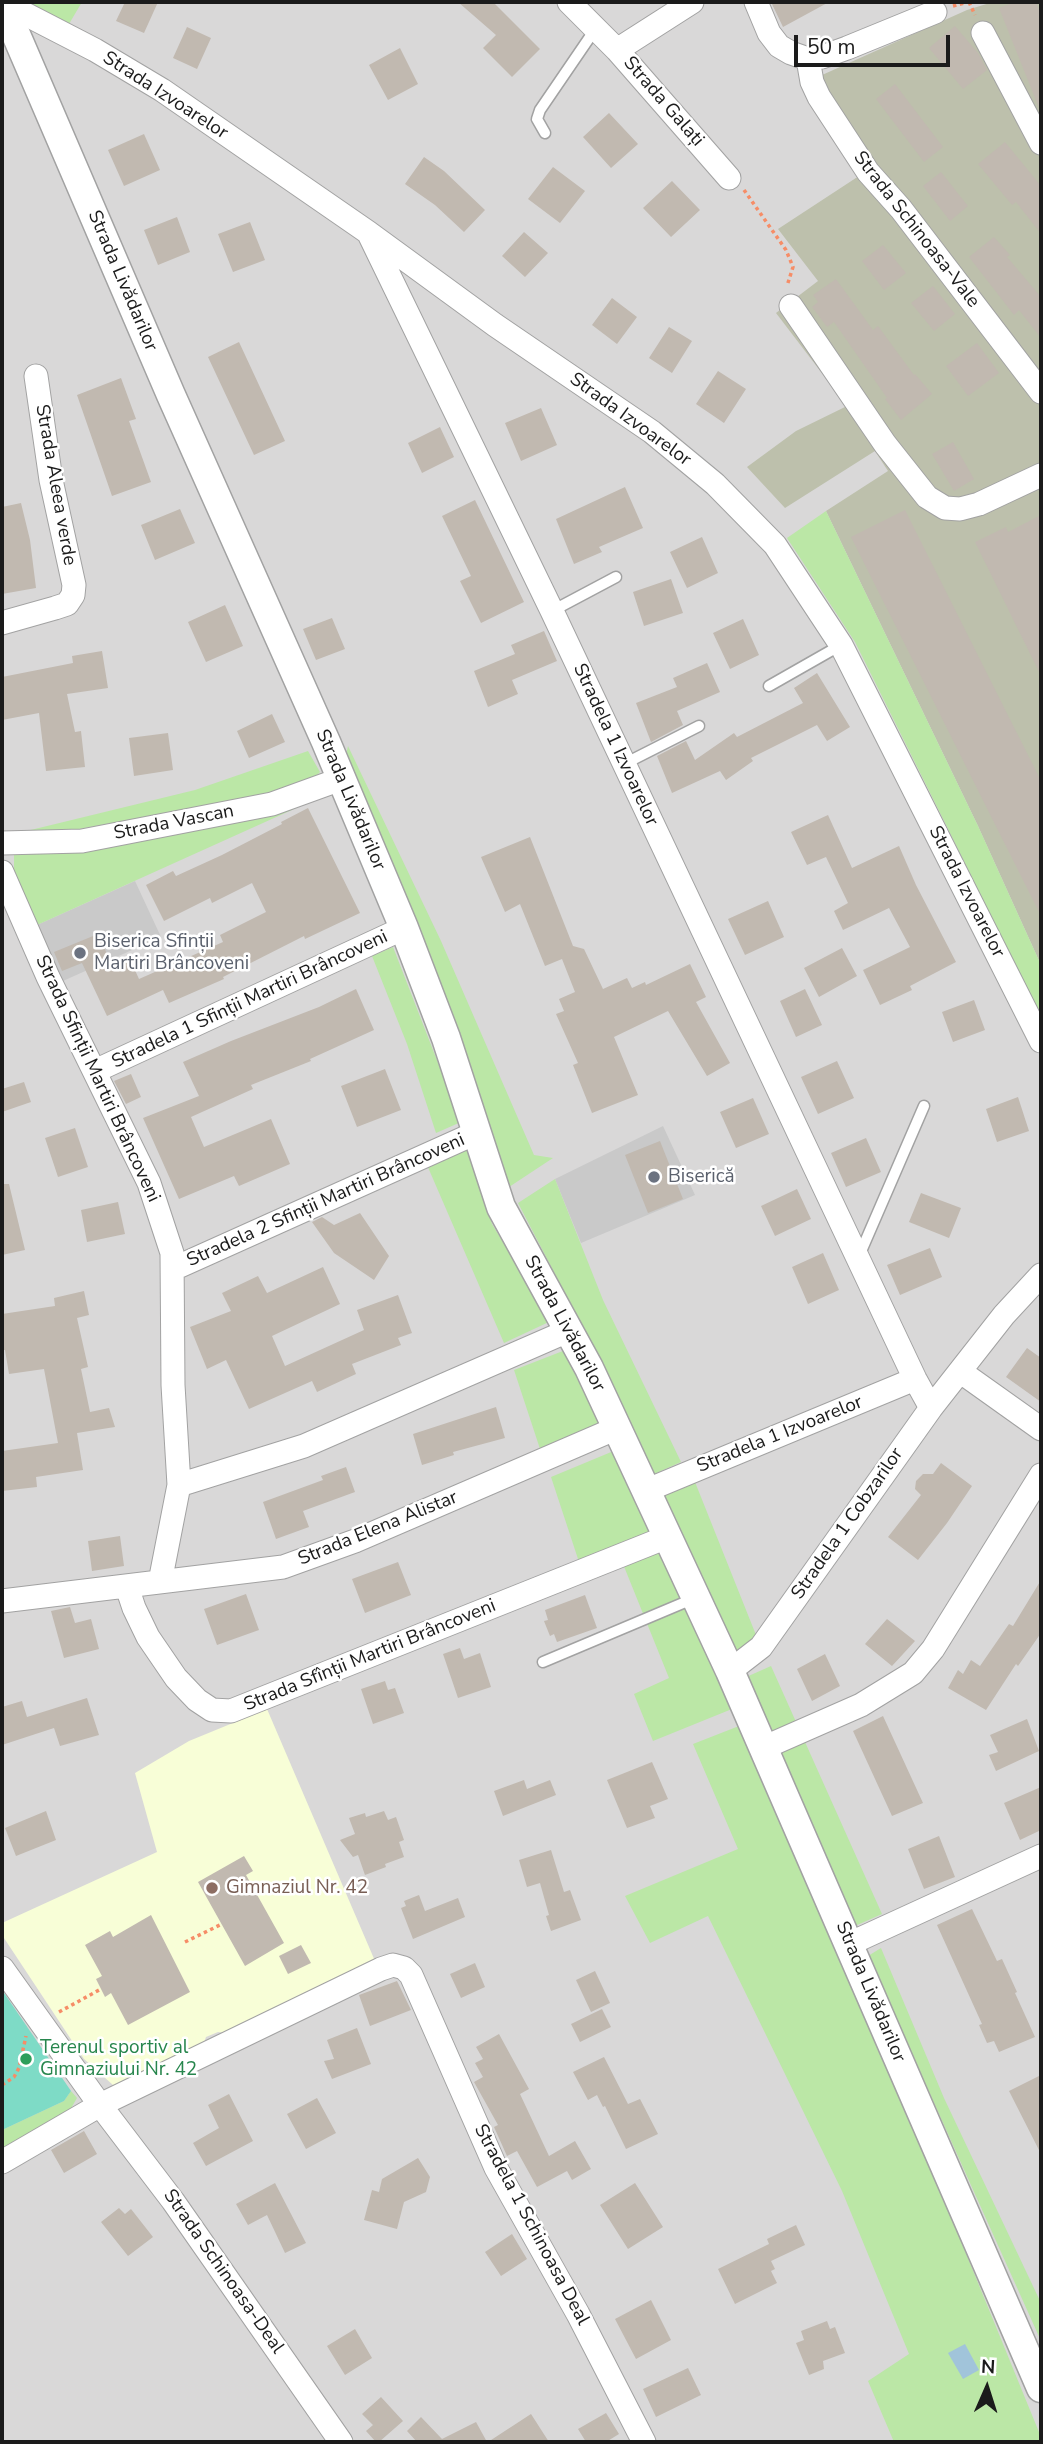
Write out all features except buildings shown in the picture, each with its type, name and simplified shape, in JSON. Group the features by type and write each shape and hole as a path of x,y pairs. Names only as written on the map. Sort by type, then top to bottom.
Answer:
{"street":[{"name":"Strada Izvoarelor","path":"2,2 95,50 162,90 369,233 495,325 652,432 715,484 775,545 841,645 1041,1041"},
{"name":"Strada Livădarilor","path":"2,2 404,928 478,1132 500,1207 570,1330 730,1671 1041,2388"},
{"name":"Strada Galați","path":"569,2 617,50 729,178"},
{"path":"617,50 692,2"},
{"path":"755,2 769,33 779,46 808,59 848,48 935,12"},
{"path":"983,33 1041,143"},
{"name":"Strada Schinoasa-Vale","path":"808,59 812,82 819,97 868,173 901,209 1041,391"},
{"name":"Stradela 1 Izvoarelor","path":"369,233 931,1408"},
{"path":"791,306 926,497 945,508 960,509 979,504 1041,475"},
{"name":"Strada Aleea verde","path":"2,623 68,604 74,595 51,480 36,376"},
{"name":"Strada Vascan","path":"2,843 82,841 272,804 341,779"},
{"name":"Strada Sfinții Martiri Brâncoveni","path":"2,872 48,977 149,1183 172,1253 173,1385 179,1485 160,1582"},
{"name":"Stradela 1 Sfinții Martiri Brâncoveni","path":"95,1071 404,928"},
{"name":"Stradela 2 Sfinții Martiri Brâncoveni","path":"173,1269 478,1132"},
{"path":"1041,1275 1004,1315 961,1371 1041,1429"},
{"path":"179,1485 304,1446 570,1330"},
{"name":"Stradela 1 Cobzarilor","path":"730,1671 761,1647 931,1408 961,1371"},
{"name":"Stradela 1 Izvoarelor","path":"645,1490 915,1379"},
{"name":"Strada Elena Alistar","path":"2,1601 283,1567 355,1541 617,1428"},
{"path":"763,1748 861,1705 913,1673 933,1649 1041,1475"},
{"name":"Strada Sfînții Martiri Brâncoveni","path":"127,1587 148,1637 176,1678 197,1700 212,1710 230,1712 667,1537"},
{"path":"849,1944 1041,1856"},
{"name":"Stradela 1 Schinoasa Deal","path":"100,2105 382,1969 393,1965 404,1968 411,1975 496,2168 579,2314 644,2442"},
{"name":"Strada Schinoasa-Deal","path":"2,1968 173,2201 341,2442"},
{"path":"2,2162 100,2105"}],"lane":[{"path":"545,133 537,119 540,110 596,28"},
{"path":"552,611 616,577"},
{"path":"769,686 841,645"},
{"path":"624,764 699,726"},
{"path":"858,1258 924,1107"},
{"path":"543,1662 695,1598"}],"path":[{"path":"729,178 741,186 786,250 793,267 787,280 786,292 791,306"},
{"path":"185,1942 222,1924"},
{"path":"55,2014 101,1989"},
{"path":"2,2085 14,2077 19,2068 28,2028"}],"shaded area":[{"path":"2,2 1041,2 1041,2442 2,2442"},
{"path":"993,2 1041,2 1041,965 978,826 826,511 888,471 875,451 785,508 747,467 796,431 847,406 776,313 818,281 778,229 862,174 802,84 967,10"},
{"path":"135,881 161,937 63,981 37,925"},
{"path":"663,1126 695,1195 581,1243 555,1179"},
{"name":"Gimnaziul Nr. 42","path":"267,1709 375,1961 228,2033 218,2032 206,2037 202,2048 124,2087 113,2085 84,2059 2,1935 2,1923 157,1852 135,1773 189,1741"},
{"name":"Terenul sportiv al Gimnaziului Nr. 42","path":"2,1990 71,2091 64,2101 2,2130"},
{"path":"965,2344 979,2370 963,2379 948,2353"}],"green space":[{"path":"25,2 82,2 69,24"},
{"path":"826,511 978,826 1041,965 1041,1016 855,642 787,538"},
{"path":"348,746 441,941 534,1155 553,1158 506,1189 430,955 344,764"},
{"path":"308,751 320,772 308,784 250,798 62,832 6,836 195,790"},
{"path":"325,795 37,925 14,871 14,850"},
{"path":"393,947 461,1122 436,1133 407,1044 372,956"},
{"path":"469,1149 492,1224 551,1321 504,1343 427,1165"},
{"path":"555,1179 603,1300 681,1462 652,1475 606,1372 518,1203"},
{"path":"568,1349 606,1427 542,1455 514,1370"},
{"path":"616,1450 654,1533 579,1562 551,1477"},
{"path":"695,1482 758,1640 732,1655 661,1495"},
{"path":"658,1550 732,1709 653,1741 634,1694 669,1678 623,1564"},
{"path":"771,1666 882,1914 855,1926 744,1678"},
{"path":"739,1726 927,2158 1041,2442 894,2442 868,2381 909,2354 842,2191 708,1916 650,1943 625,1896 738,1849 693,1744"},
{"path":"881,1948 944,2098 1041,2303 1041,2341 868,1956"},
{"path":"71,2091 77,2098 63,2122 2,2150 2,2130 64,2101"}],"place":[{"name":"Biserica Sfinții Martiri Brâncoveni","path":"80,953"},
{"name":"Biserică","path":"654,1177"},
{"name":"Gimnaziul Nr. 42","path":"212,1888"},
{"name":"Terenul sportiv al Gimnaziului Nr. 42","path":"26,2059"}]}
